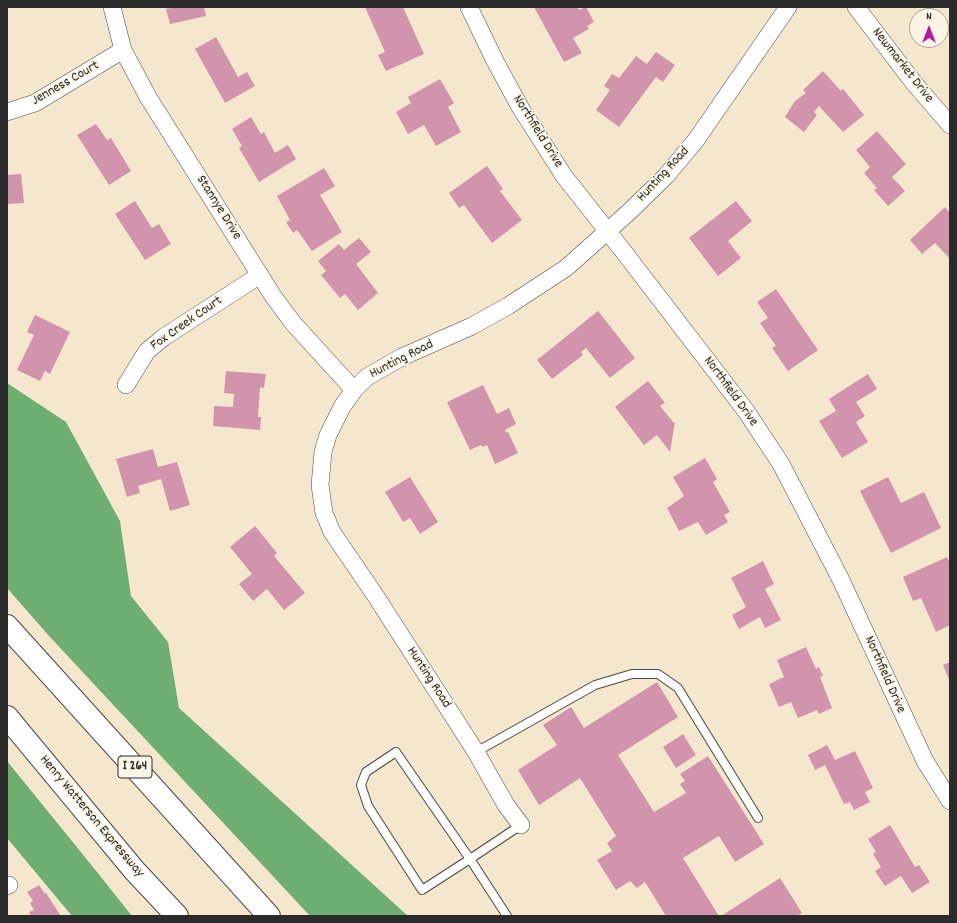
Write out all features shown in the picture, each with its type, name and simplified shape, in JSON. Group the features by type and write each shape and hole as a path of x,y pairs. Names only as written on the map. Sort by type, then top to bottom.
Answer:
{"highway":[{"name":"I 264","path":"7,626 268,913"},
{"name":"Henry Watterson Expressway","path":"7,717 134,870 177,916"},
{"path":"134,870 166,916"}],"street":[{"name":"Stannye Drive","path":"112,7 123,50 148,96 260,275 293,323 354,390"},
{"name":"Northfield Drive","path":"468,7 520,107 564,176 746,411 780,464 841,580 922,754 950,801"},
{"name":"Hunting Road","path":"521,825 506,805 476,752 335,537 324,513 320,485 323,452 328,435 342,407 354,390 367,377 402,357 472,326 508,306 566,268 608,231 666,176 696,140 788,7"},
{"name":"Newmarket Drive","path":"856,7 914,83 950,125"},
{"name":"Jenness Court","path":"7,112 35,103 123,50"},
{"name":"Fox Creek Court","path":"126,385 147,352 164,338 260,275"}],"lane":[{"path":"476,752 595,685 632,674 658,674 678,688 758,818"},
{"path":"507,916 470,859 396,752 366,772 361,785 368,806 422,890 470,859 521,825"}],"green space":[{"path":"7,383 66,422 120,521 131,596 168,642 179,708 408,916 310,916 50,637 7,588"},
{"path":"7,761 132,916 72,916 7,838"}],"building":[{"path":"175,7 204,7 206,16 170,24 166,9"},
{"path":"365,7 403,7 424,54 386,71 378,55 385,52"},
{"path":"534,7 577,7 579,10 586,7 594,22 587,26 589,29 573,38 582,53 564,62"},
{"path":"216,37 238,77 247,72 255,86 225,103 195,49"},
{"path":"656,52 675,65 663,82 656,77 619,127 596,110 610,90 604,86 612,74 619,78 636,56 647,64"},
{"path":"823,71 841,91 843,89 864,115 843,132 819,106 814,112 817,115 804,132 785,117 795,101 806,93 803,90"},
{"path":"440,79 454,103 448,107 461,132 436,146 424,125 408,134 396,112 411,103 408,97"},
{"path":"251,117 261,134 264,132 275,153 288,145 296,159 259,182 239,148 242,146 232,129"},
{"path":"96,124 107,140 111,138 131,171 109,185 77,135"},
{"path":"877,131 906,164 892,177 905,191 888,206 874,190 877,188 864,173 870,167 856,150"},
{"path":"487,166 503,189 500,191 522,220 492,243 464,205 459,208 449,193"},
{"path":"324,168 335,186 320,195 342,232 312,251 297,230 293,233 286,222 290,220 277,196"},
{"path":"21,174 24,203 7,204 7,175"},
{"path":"135,201 152,228 159,224 171,244 145,260 115,214"},
{"path":"736,201 752,221 728,241 741,258 718,276 689,238"},
{"path":"945,207 950,213 950,259 935,243 922,254 910,240"},
{"path":"359,238 371,252 356,264 378,293 358,310 345,294 340,298 321,275 326,271 318,261 339,244 344,250"},
{"path":"776,289 818,350 788,371 772,348 776,346 760,323 768,318 757,302"},
{"path":"598,311 635,358 610,378 586,348 581,352 583,355 552,379 537,360"},
{"path":"35,315 70,332 50,374 45,371 40,381 17,370 34,335 27,332"},
{"path":"226,371 266,374 264,388 260,387 258,417 261,417 260,430 213,426 214,406 233,407 234,394 224,393"},
{"path":"868,374 877,389 856,402 865,416 856,422 868,442 842,458 819,421 836,411 829,399"},
{"path":"648,381 665,403 660,406 674,423 675,422 670,452 657,435 644,445 615,407"},
{"path":"483,385 497,414 509,408 516,424 505,430 506,433 508,432 518,453 495,464 487,445 483,447 481,445 470,450 447,402"},
{"path":"153,449 158,467 177,462 190,505 170,511 161,479 138,486 140,493 127,497 116,459"},
{"path":"705,458 717,479 713,482 730,512 724,515 728,522 706,535 698,522 679,531 667,508 684,496 673,477"},
{"path":"410,477 438,522 420,534 410,518 403,522 385,492"},
{"path":"888,477 901,503 924,492 941,528 891,553 860,491"},
{"path":"255,526 277,553 274,556 305,593 284,610 267,589 253,601 239,584 252,574 230,547"},
{"path":"947,557 950,563 950,625 936,632 921,598 913,601 903,577"},
{"path":"763,561 774,584 765,589 781,620 765,628 760,617 739,629 732,615 746,607 731,578"},
{"path":"806,647 816,669 819,667 823,676 820,677 832,708 819,714 817,710 798,718 791,702 779,707 769,684 784,677 777,660"},
{"path":"950,662 950,682 943,665"},
{"path":"657,682 678,717 618,755 654,812 686,793 680,784 685,781 680,774 708,756 764,844 735,862 719,836 683,858 719,916 666,916 645,882 637,888 630,881 616,890 597,860 612,851 607,843 616,836 580,778 539,805 518,770 557,745 543,725 571,707 584,728"},
{"path":"683,734 696,755 676,768 663,747"},
{"path":"827,745 835,760 855,751 873,788 865,792 870,802 854,810 850,802 844,804 825,765 815,770 808,755"},
{"path":"890,825 915,867 919,865 930,882 912,893 901,876 885,886 875,871 881,867 873,854 876,852 868,839"},
{"path":"780,878 802,913 796,916 721,916"},
{"path":"39,885 61,916 31,916 29,912 34,910 30,903 33,901 27,892"}]}
